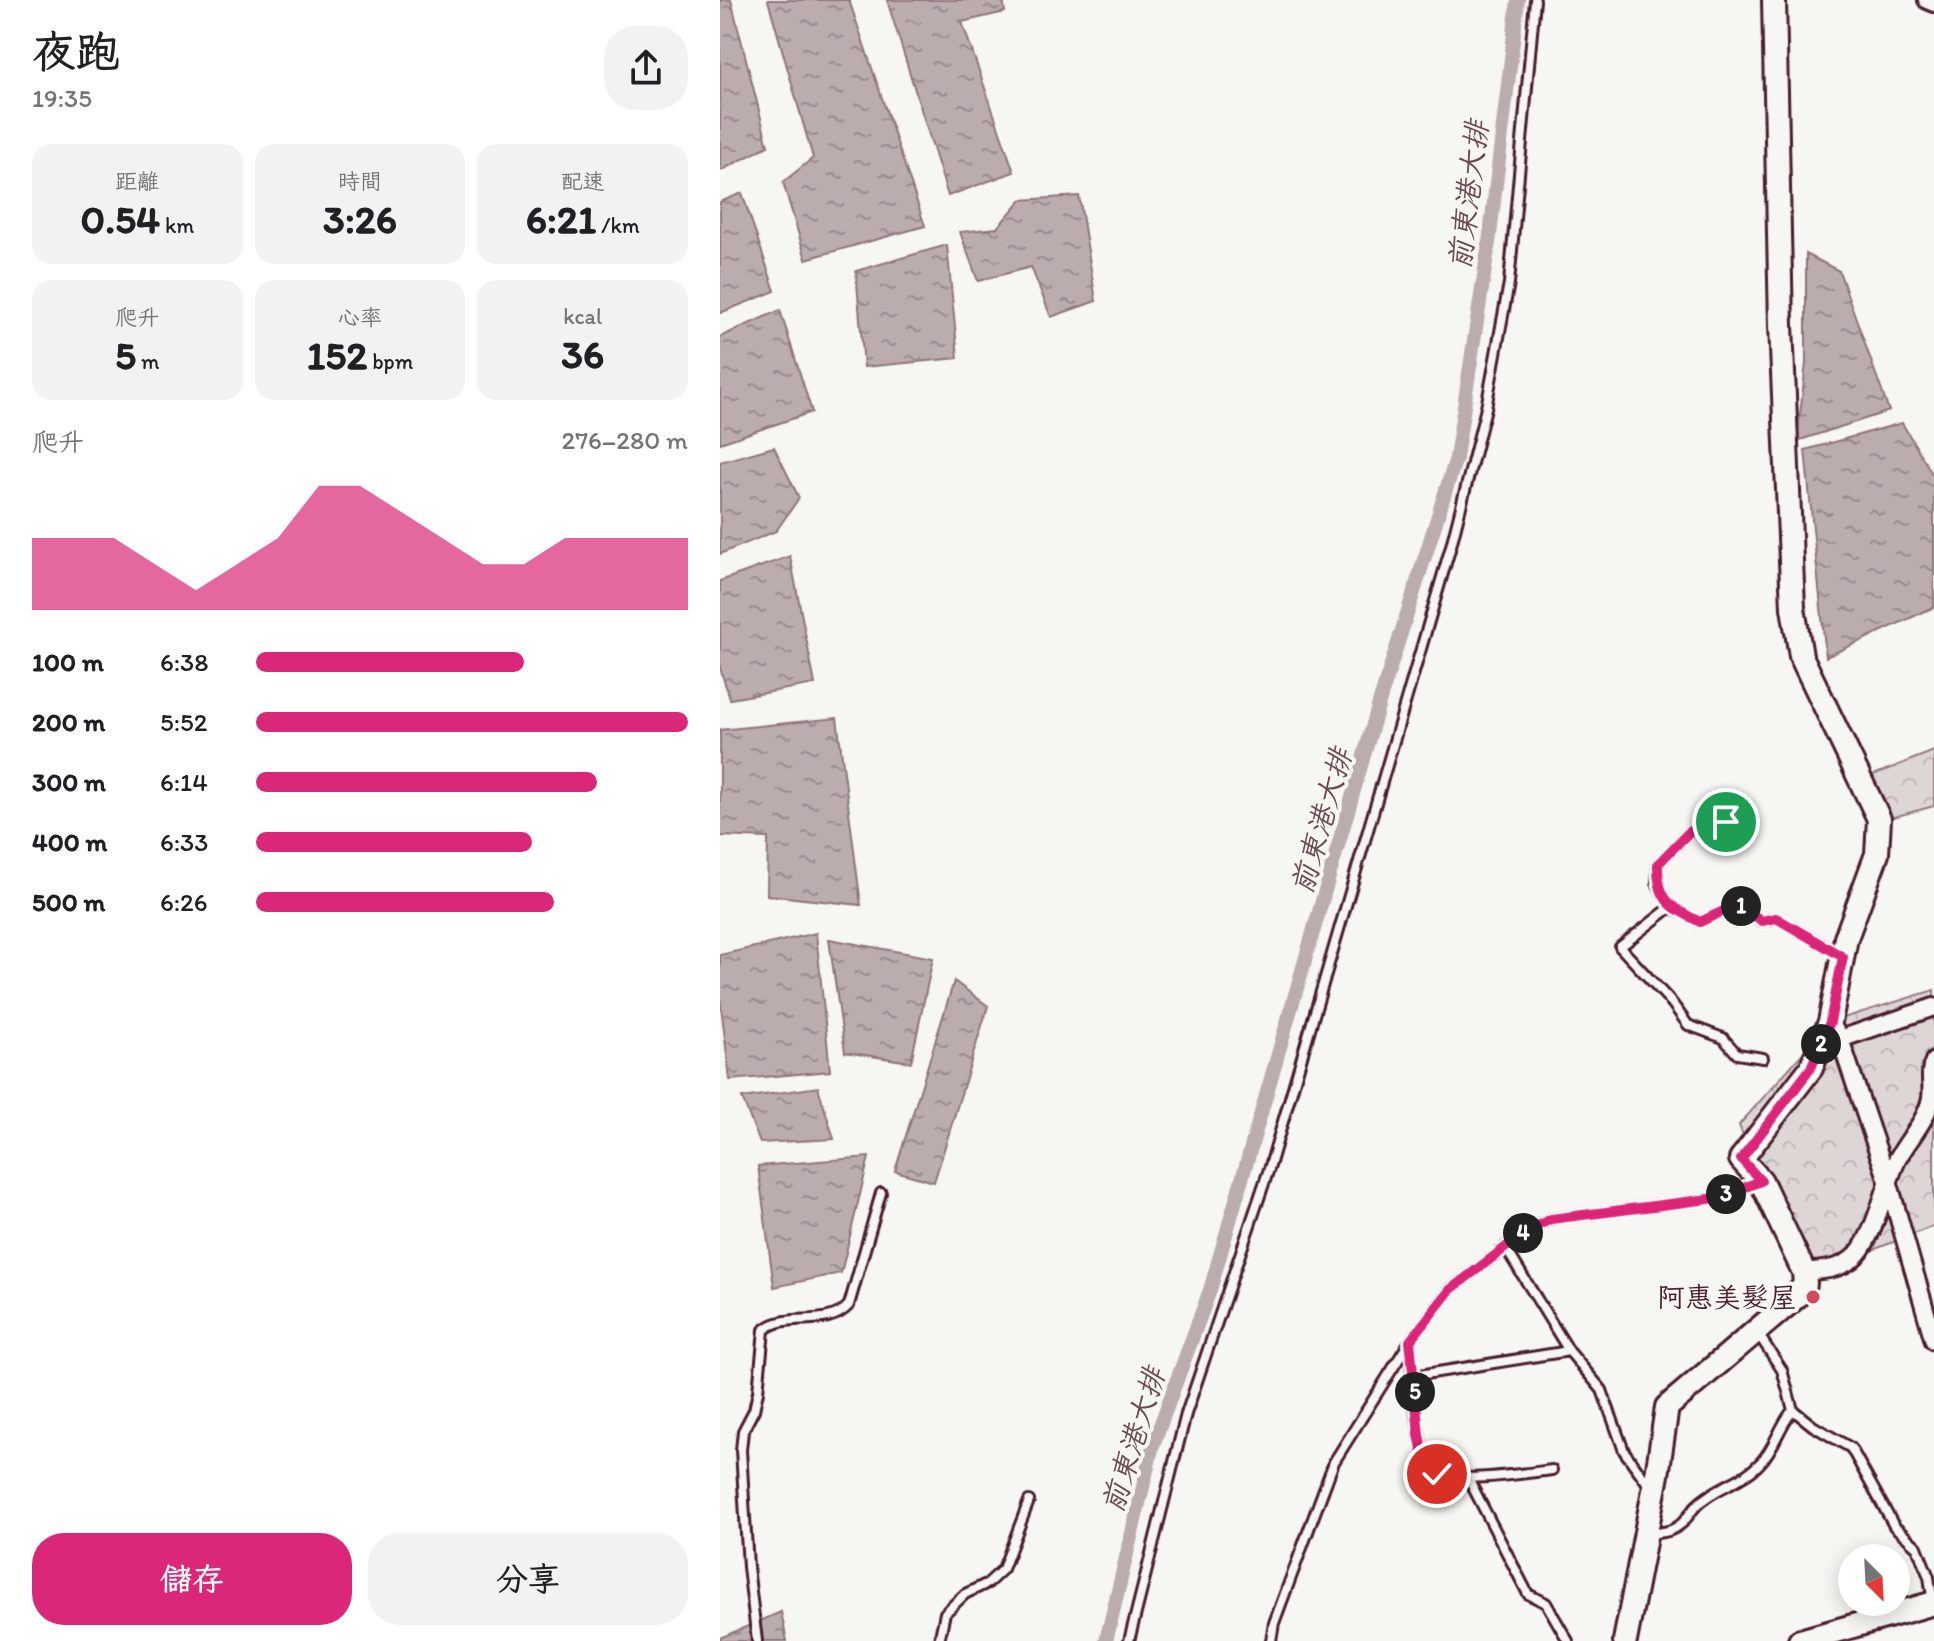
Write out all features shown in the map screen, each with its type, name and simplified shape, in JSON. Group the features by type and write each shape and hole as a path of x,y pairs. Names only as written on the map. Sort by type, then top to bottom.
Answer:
{"main road":[{"path":"1625,1641 1667,1407 1796,1297 1805,1284 1804,1272 1761,1181 1741,1159 1811,1068 1835,1031 1846,938 1877,854 1879,819 1801,656 1793,608 1781,325 1774,0"},
{"path":"1800,1641 1934,1603"}],"street":[{"path":"1927,0 1934,3"},
{"path":"1934,1007 1835,1031 1889,1184 1934,1341"},
{"path":"1804,1272 1837,1268 1855,1258 1865,1243 1897,1160 1925,1115 1931,1097 1930,1069 1934,1061"}],"lane":[{"path":"1129,1641 1186,1414 1270,1166 1451,546 1486,408 1509,283 1535,0"},
{"path":"1726,822 1690,831 1658,864 1657,883 1671,907 1700,922 1738,904 1762,921 1776,918 1843,957"},
{"path":"1671,907 1620,947 1688,1025 1723,1038 1737,1054 1763,1058"},
{"path":"1271,1641 1274,1623 1334,1462 1410,1341 1450,1290 1527,1231 1551,1219 1717,1198 1761,1181"},
{"path":"757,1641 748,1567 741,1450 743,1431 754,1410 758,1392 764,1330 774,1322 842,1314 849,1305 881,1193"},
{"path":"1505,1247 1569,1351 1602,1390 1624,1451 1654,1492"},
{"path":"1757,1331 1782,1370 1793,1410 1813,1426 1851,1448 1894,1526 1917,1547 1929,1577 1934,1612"},
{"path":"1410,1341 1419,1435 1425,1462 1437,1474 1468,1478 1552,1470"},
{"path":"1413,1376 1569,1351"},
{"path":"1645,1534 1670,1531 1684,1523 1698,1504 1748,1473 1761,1462 1784,1420 1793,1410"},
{"path":"1468,1478 1528,1594 1546,1603 1568,1641"},
{"path":"939,1641 945,1613 965,1594 988,1583 1003,1569 1029,1501"}],"green space":[{"path":"1934,751 1934,806 1879,821 1868,777"},
{"path":"1934,990 1934,1226 1809,1275 1739,1125 1830,1022"}],"water":[{"path":"720,0 731,0 768,146 720,171"},
{"path":"768,0 849,0 925,226 806,259 783,182 813,158"},
{"path":"887,0 1003,0 1005,12 962,22 1014,172 948,196"},
{"path":"742,193 775,291 720,313 720,202"},
{"path":"1079,196 1096,301 1051,317 1031,267 978,281 960,232 997,228 1021,200"},
{"path":"947,245 958,358 864,367 856,271"},
{"path":"1806,254 1839,271 1889,411 1797,441 1806,363"},
{"path":"780,310 812,412 720,443 720,337"},
{"path":"1902,423 1934,477 1934,607 1826,657 1805,450"},
{"path":"774,447 799,498 776,531 720,554 720,462"},
{"path":"790,556 815,684 730,699 720,668 720,581"},
{"path":"837,718 861,905 767,895 768,838 720,836 720,730"},
{"path":"816,933 830,1071 730,1080 720,997 720,955"},
{"path":"829,939 933,958 911,1062 845,1052"},
{"path":"954,981 988,1006 934,1182 895,1171"},
{"path":"818,1087 834,1139 760,1143 742,1098"},
{"path":"869,1157 841,1273 774,1287 758,1166"},
{"path":"781,1612 787,1641 720,1641 720,1638"}],"waterway":[{"name":"前東港大排","path":"1106,1641 1153,1445 1210,1290 1380,700 1456,458 1489,243 1518,0"}],"place":[{"name":"阿惠美髮屋","path":"1813,1297"}],"route":[{"path":"1437,1474 1425,1462 1419,1435 1410,1341 1450,1290 1527,1231 1551,1219 1717,1198 1761,1181 1741,1159 1811,1068 1830,1022 1843,957 1776,918 1762,921 1738,904 1700,922 1671,907 1657,883 1658,864 1690,831 1726,822"}]}
